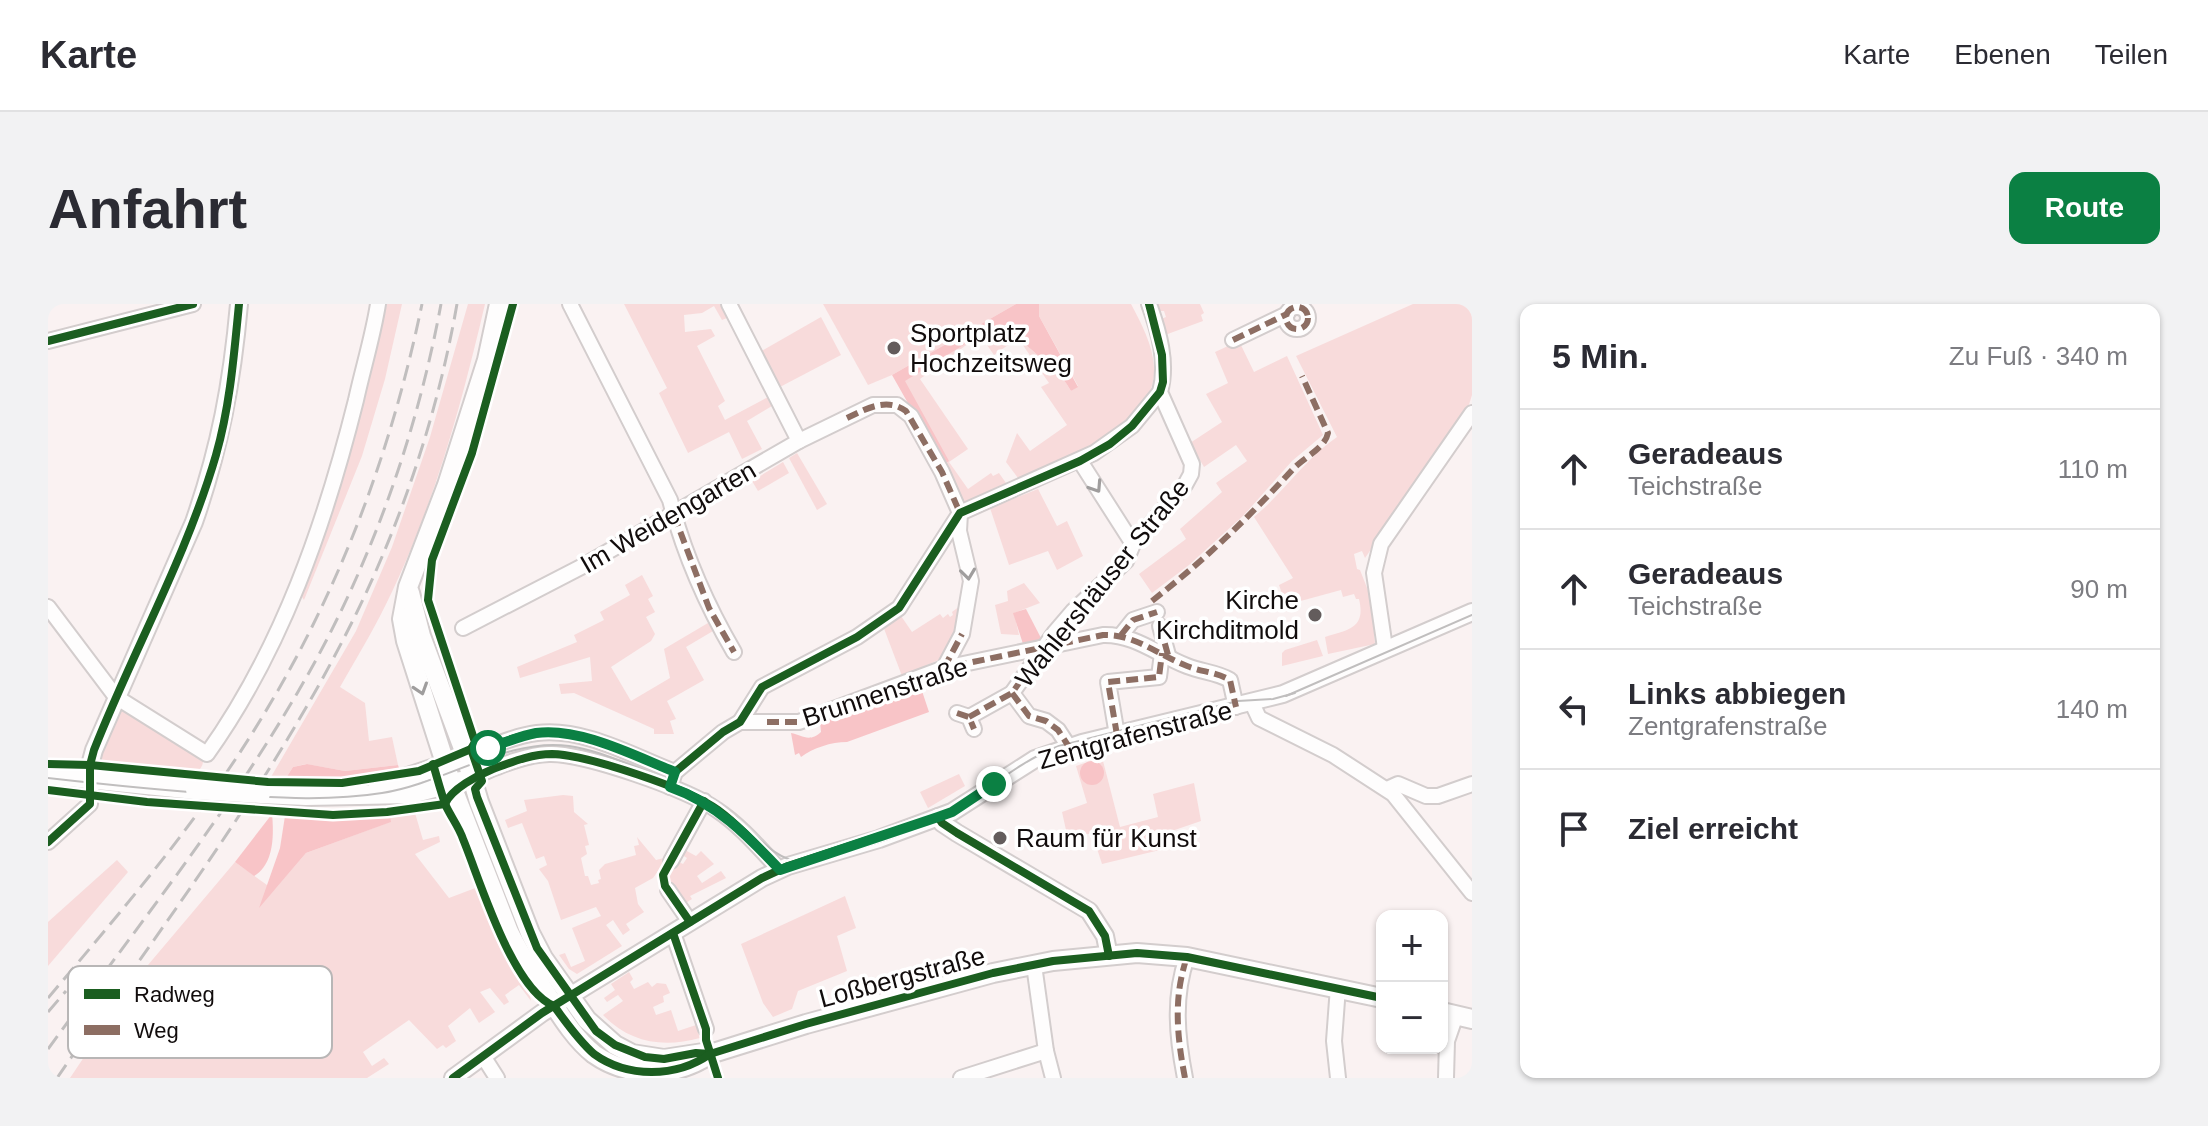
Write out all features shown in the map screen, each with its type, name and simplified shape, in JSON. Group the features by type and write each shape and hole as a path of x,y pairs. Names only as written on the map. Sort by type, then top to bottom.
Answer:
{"main road":[{"path":"414,639 408,587 461,441 487,360 499,304"},
{"name":"Loßbergstraße","path":"414,639 466,757 479,802 530,933 562,1001"},
{"name":"Loßbergstraße","path":"414,639 446,766 518,952 562,1001 596,1031 632,1054 664,1059 696,1053 710,1054 951,983 1034,965 1137,953 1187,957 1376,996"},
{"path":"356,794 466,757"},
{"path":"48,775 195,790 306,796 411,794 472,777"}],"street":[{"path":"48,341 193,304"},
{"path":"48,842 90,804 90,765 94,750 188,536 207,485 226,414 239,304"},
{"path":"48,607 116,697 207,754 250,686 302,572 329,499 378,304"},
{"path":"570,304 670,500 709,608 734,652"},
{"path":"729,304 799,441"},
{"name":"Wahlershäuser Straße","path":"1069,747 1058,730 1046,721 1029,716 1012,693 1055,632 1126,561 1133,544 1191,474 1189,456 1160,392 1163,382 1162,355 1149,304"},
{"path":"1233,340 1287,314 1286,320 1290,326 1300,328 1307,319 1307,307"},
{"path":"672,779 723,732 740,722 762,687 857,637 899,608 960,513 1080,461 1110,444 1132,426 1160,392"},
{"name":"Im Weidengarten","path":"463,628 583,566 799,441 873,405 897,405 911,416 942,472 960,513"},
{"path":"1385,648 1374,573 1381,544 1468,427 1472,413"},
{"path":"1080,461 1133,544"},
{"path":"944,668 962,634 971,581 959,531 960,513"},
{"name":"Zentgrafenstraße","path":"453,1078 562,1001 736,892 780,870 952,812 1035,759 1069,747 1244,705 1322,678 1472,612"},
{"path":"1117,735 1108,682 1159,677 1165,654 1158,619 1133,620 1121,635"},
{"name":"Brunnenstraße","path":"740,722 799,722 944,668 1091,637 1121,635 1188,666 1216,672 1230,680 1244,705"},
{"path":"966,720 1012,693"},
{"path":"1244,705 1259,718 1333,755 1387,789 1472,893"},
{"path":"466,757 537,733 559,733 595,741 672,779 704,801 740,828 780,870"},
{"path":"472,777 515,761 549,754 578,756 672,779"},
{"path":"1387,789 1398,784 1426,796 1438,796 1472,784"},
{"path":"671,861 704,801"},
{"path":"938,817 957,833 1089,911 1105,936 1109,956"},
{"path":"668,890 690,922"},
{"path":"673,933 706,1029"},
{"path":"1185,1078 1177,1033 1179,979 1187,957"},
{"path":"1034,965 1046,1051 1053,1078"},
{"path":"1338,987 1334,1041 1338,1078"},
{"path":"1446,1078 1447,1041 1457,1015"},
{"path":"961,1078 1046,1051"},
{"path":"483,1056 497,1078"}],"shaded area":[{"path":"387,304 402,304 385,379 362,456 304,600 302,597 338,496"},
{"path":"468,304 485,304 442,464 397,581 340,687 365,703 369,741 392,737 398,765 345,771 306,764 293,767 286,778 271,777 356,631 392,547 430,437"},
{"path":"624,304 720,304 727,318 722,320 714,306 702,313 684,315 685,332 711,329 715,336 697,346 725,401 718,406 725,420 768,397 772,406 747,421 762,449 742,459 729,432 688,453 659,393 667,388"},
{"name":"Sportplatz Hochzeitsweg","path":"823,304 1016,304 892,375 868,385"},
{"path":"1016,304 1039,304 1039,316 1078,387 1071,391 1054,369 1018,338 997,341 980,335 905,381 949,461 943,465 892,375"},
{"path":"1039,304 1131,304 1151,351 1154,367 1151,389 1140,408 1124,425 1104,439 1018,478 1006,462 1017,433 1030,451 1067,425 1041,387 1049,383 1018,338 1054,369 1071,391 1078,386 1039,316"},
{"path":"1157,304 1200,304 1203,321 1165,335 1161,319 1166,317"},
{"path":"1413,304 1472,304 1472,395 1467,411 1365,558 1362,551 1354,554 1357,569 1371,598 1375,644 1328,654 1325,637 1348,630 1358,622 1361,609 1359,599 1354,594 1343,597 1341,590 1286,605 1279,585 1293,578 1254,517 1337,437 1296,356"},
{"path":"821,317 841,355 778,388 760,352"},
{"path":"980,335 997,341 1018,338 994,355"},
{"path":"980,335 920,379 968,449 949,462 968,489 991,473 993,476 999,473 1006,483 962,503 904,381"},
{"path":"1239,341 1254,372 1287,356 1323,435 1292,461 1244,515 1189,565 1152,593 1139,574 1186,539 1180,529 1222,492 1216,483 1247,461 1236,445 1204,467 1190,443 1222,422 1206,394 1228,383 1215,352"},
{"path":"797,453 827,504 817,510 789,458"},
{"path":"783,462 789,473 758,491 752,481"},
{"path":"1038,489 1057,526 1067,521 1083,556 1057,570 1048,551 1009,565 990,508"},
{"path":"642,575 653,596 648,599 655,612 646,617 655,634 651,641 611,667 631,701 670,678 664,649 708,623 713,631 686,647 704,680 667,701 676,719 670,721 674,734 654,734 654,729 574,693 561,694 559,684 592,681 590,657 520,678 517,667 577,642 574,635 604,620 600,612 630,595 625,585"},
{"path":"1024,583 1040,603 1014,613 1019,635 1001,634 995,605 1008,601 1007,591"},
{"path":"960,606 955,634 943,658 902,676 883,626 901,616 912,632 940,614 943,618 948,614 950,617"},
{"path":"1026,609 1042,640 1040,644 1024,647 1013,613"},
{"path":"1317,640 1323,656 1282,666 1285,650"},
{"path":"919,682 929,712 847,742 822,746 801,757 799,753 795,755 791,733 813,737 821,732 820,722"},
{"path":"124,710 198,756 203,762 201,767 187,774 106,763 101,759 106,739"},
{"path":"1102,757 1120,827 1158,817 1153,794 1194,783 1201,821 1166,833 1168,848 1102,864 1092,833 1068,839 1062,812 1087,803 1076,766"},
{"path":"1092,761 1103,768 1104,773 1097,784 1092,785 1081,778 1080,773 1087,762"},
{"path":"307,764 345,771 398,765 399,768 336,778 286,778 293,767"},
{"path":"959,774 965,786 928,808 920,792"},
{"path":"573,796 574,812 588,824 584,825 589,845 585,846 587,854 581,858 585,876 588,876 591,885 599,883 599,870 605,864 636,855 634,846 639,845 637,837 656,860 668,857 653,878 635,888 638,904 644,912 626,924 630,930 623,935 613,920 606,925 622,946 577,974 559,955 565,953 571,967 585,961 572,928 601,916 596,907 561,920 548,881 539,869 547,865 544,856 536,859 522,823 508,828 505,820 527,811 524,800"},
{"path":"415,813 423,840 439,836 440,842 415,854 449,898 478,887 502,950 529,991 531,1001 519,985 505,995 509,1002 504,1005 490,988 480,992 495,1012 479,1023 470,1008 448,1026 456,1041 446,1048 443,1045 437,1049 409,1020 363,1052 372,1066 384,1058 389,1064 367,1078 70,1078 83,1058 332,1058 332,966 147,966 235,862 274,890 306,853 390,822 390,816"},
{"path":"272,814 269,857 254,876 235,862"},
{"path":"285,816 340,819 390,816 391,822 306,853 259,908 280,848"},
{"path":"685,850 696,856 701,851 714,864 697,876 702,883 721,871 726,878 690,896 692,899 684,904 668,877 675,860 683,864 687,858 682,855"},
{"path":"117,860 128,872 48,966 48,922"},
{"path":"845,896 856,928 837,936 847,971 798,991 792,1009 773,1017 763,1003 741,944"},
{"path":"629,972 634,989 648,982 652,987 657,983 666,984 670,993 663,996 664,1002 653,1007 656,1015 671,1010 678,1031 696,1025 700,1038 673,1043 648,1041 624,1032 603,1015 623,1001 618,995 607,1002 604,998 615,990 611,984"}],"tram line":[{"path":"1286,696 1472,615"},
{"path":"48,778 230,795 344,797 405,788 523,748 569,746 610,757 700,793 736,817 777,853 806,862 881,841 936,820 1004,776 1059,746 1238,701 1273,699 1295,693"}],"railway":[{"path":"75,966 189,825 240,752 292,666 361,516 395,411 422,304"},
{"path":"109,966 241,783 324,645 368,552 403,454 431,355 441,304"},
{"path":"136,966 280,751 314,694 364,597 398,516 427,432 457,304"},
{"path":"48,998 68,974"},
{"path":"48,1012 66,991"},
{"path":"48,1049 68,1022"},
{"path":"57,1078 71,1058"}],"marked path":[{"path":"1297,307 1305,310 1308,318 1305,326 1297,329 1289,326 1286,318 1289,310 1297,307"},
{"path":"1233,340 1287,314"},
{"path":"1152,601 1209,553 1323,443 1328,433 1302,376"},
{"path":"847,418 884,405 906,411 942,472 960,513"},
{"path":"674,515 709,608 734,652"},
{"path":"1121,635 1133,620 1157,612"},
{"path":"1160,626 1168,655"},
{"path":"969,717 1012,693 1055,632"},
{"path":"944,668 962,634"},
{"path":"767,722 799,722 944,668 1103,635 1136,641 1187,666 1230,680 1236,707"},
{"path":"1117,735 1108,682 1159,677 1162,653"},
{"path":"1012,693 1029,716 1046,721 1058,730 1069,747"},
{"path":"957,713 969,717 974,729"},
{"path":"1185,1078 1178,1017 1180,987 1187,957"}],"cycle path":[{"path":"48,341 193,304"},
{"path":"48,842 90,804 90,765 94,750 204,493 225,418 239,304"},
{"path":"513,304 472,453 432,560 428,600 475,742 471,749 482,781 475,789 477,797 537,948 596,1031 615,1045 645,1057 664,1059 696,1053 710,1054"},
{"path":"670,787 675,772 723,732 740,722 762,687 857,637 899,608 960,513 1080,461 1110,444 1132,426 1160,392 1163,382 1162,355 1149,304"},
{"path":"474,754 522,736 556,733 591,739 675,772"},
{"path":"48,764 90,765 268,782 342,783 419,771 471,749"},
{"path":"445,804 459,788 473,779 522,759 552,754 589,760 638,774 718,810 780,870"},
{"path":"433,764 446,806 461,835 499,932 524,978 539,996 554,1006"},
{"path":"48,790 147,802 333,815 445,804"},
{"path":"690,922 665,886 663,875 704,801"},
{"path":"453,1078 542,1013 762,878 788,866 938,817 957,833 1089,911 1105,936 1109,956"},
{"path":"673,933 706,1029 706,1040 718,1078"},
{"path":"554,1006 594,1054 621,1068 652,1072 682,1068 710,1054 806,1024 993,973 1053,961 1137,953 1187,957 1376,997"}],"place":[{"name":"Sportplatz Hochzeitsweg","path":"894,348"},
{"name":"Kirche Kirchditmold","path":"1315,615"},
{"name":"Raum für Kunst","path":"1000,838"}],"route":[{"path":"488,748 537,733 577,735 675,772 670,787 718,810 780,870 952,812 994,784"}]}
